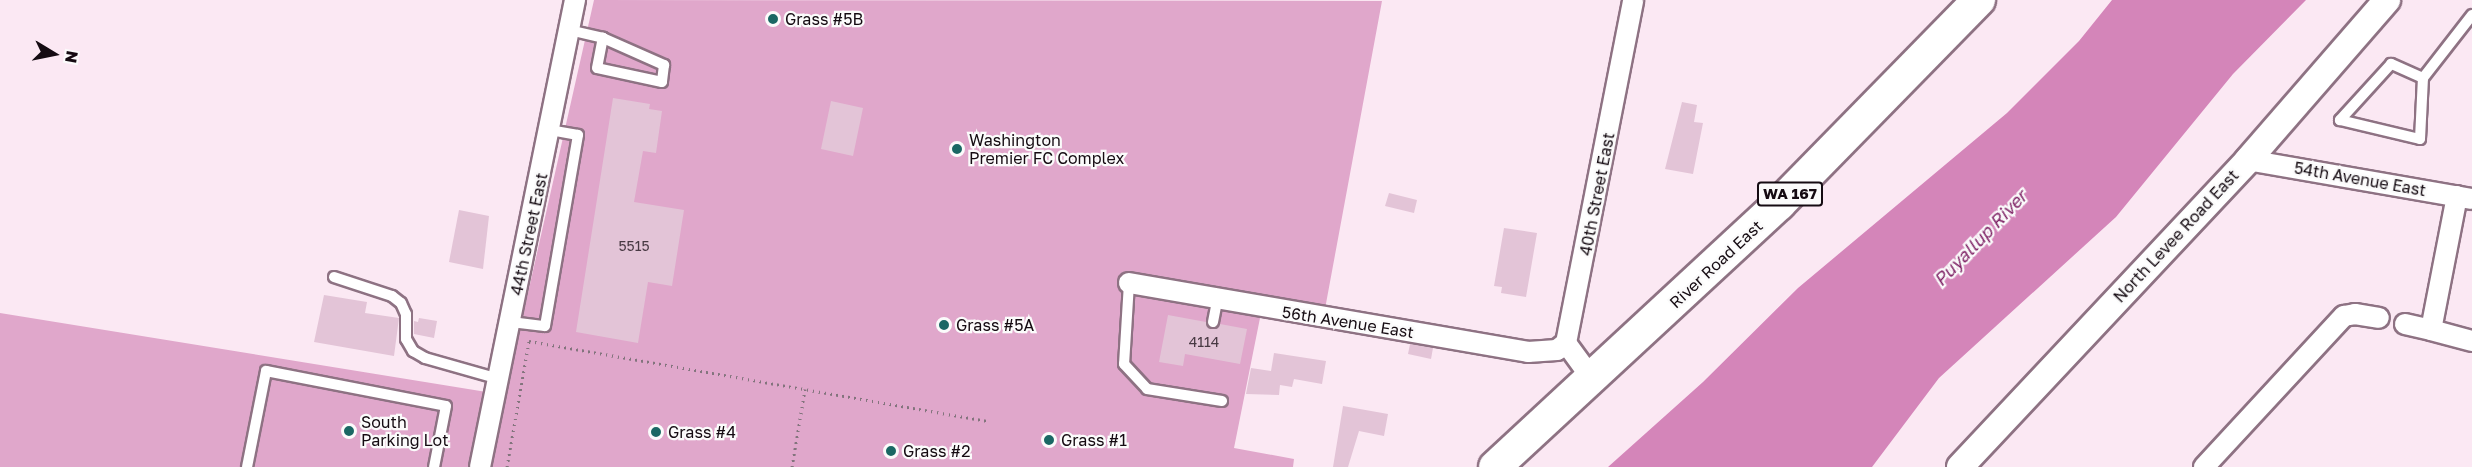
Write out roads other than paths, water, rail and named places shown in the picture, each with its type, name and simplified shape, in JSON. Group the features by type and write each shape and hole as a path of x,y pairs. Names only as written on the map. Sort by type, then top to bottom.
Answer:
{"main road":[{"name":"River Road East","path":"1495,467 1593,380 1779,204 1979,0"}],"street":[{"name":"44th Street East","path":"480,467 575,0"},
{"name":"40th Street East","path":"1566,343 1633,0"},
{"name":"North Levee Road East","path":"1969,464 2248,160 2387,0"},
{"name":"54th Avenue East","path":"2248,160 2464,197"},
{"path":"2431,330 2464,197"},
{"name":"56th Avenue East","path":"1129,284 1218,301 1528,352 1557,350 1566,343"},
{"path":"2204,467 2343,316 2355,314 2379,318"},
{"path":"2405,324 2472,341"},
{"path":"1566,343 1593,380"}],"lane":[{"path":"2422,78 2391,64 2340,120 2420,139 2422,78 2472,15"},
{"path":"569,30 603,38 664,65 662,82 597,68 603,38"},
{"path":"511,322 545,326 579,135 550,130"},
{"path":"334,277 392,296 401,303 406,314 406,339 413,351 425,358 499,379"},
{"path":"1129,284 1124,364 1147,389 1222,401"},
{"path":"1213,322 1218,301"},
{"path":"247,467 266,370 446,406 434,467"}],"water":[{"name":"Puyallup River","path":"2112,0 2306,0 2233,74 2116,217 1939,378 1872,467 1608,467 1703,382 1798,288 2007,113 2079,41"}],"place":[{"name":"Grass #5B","path":"773,19"},
{"name":"Washington Premier FC Complex","path":"957,149"},
{"name":"Grass #5A","path":"944,325"},
{"name":"South Parking Lot","path":"349,431"},
{"name":"Grass #4","path":"656,432"},
{"name":"Grass #1","path":"1049,440"},
{"name":"Grass #2","path":"891,451"}]}
